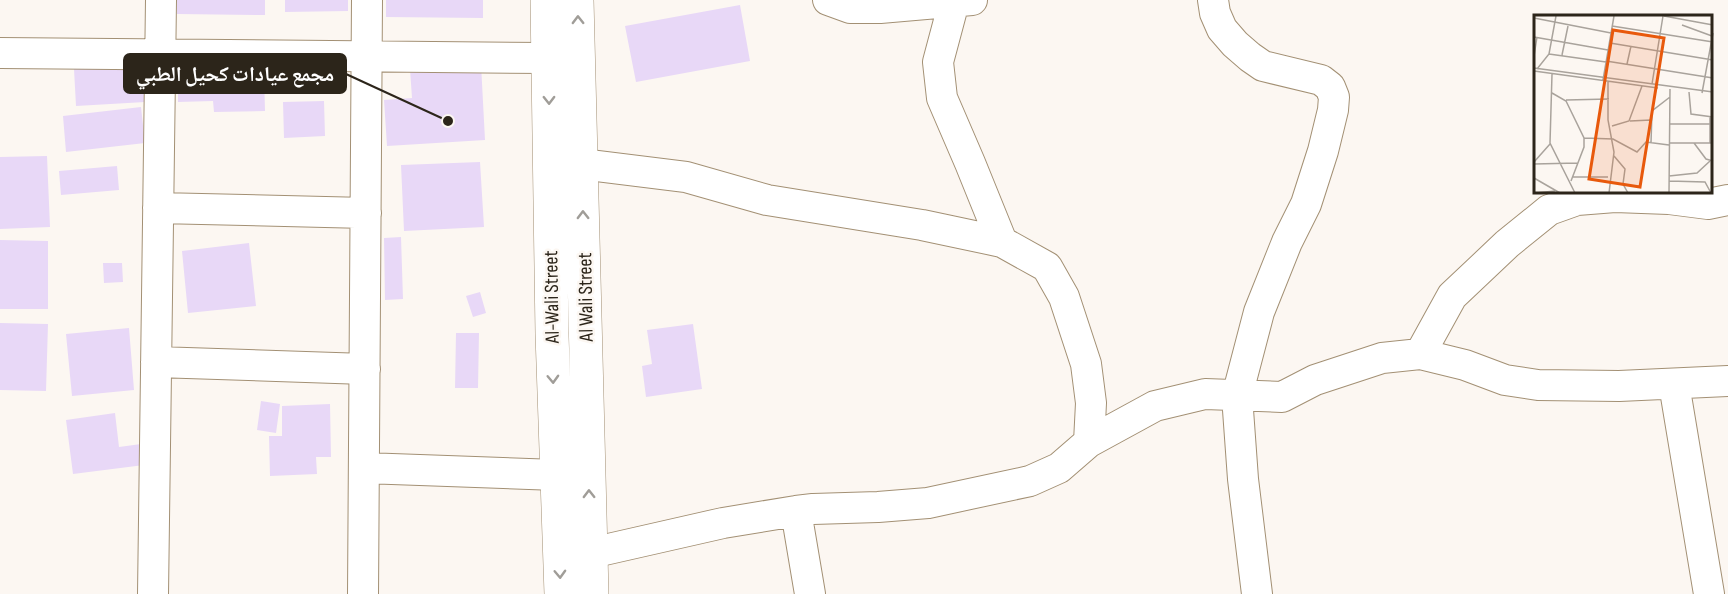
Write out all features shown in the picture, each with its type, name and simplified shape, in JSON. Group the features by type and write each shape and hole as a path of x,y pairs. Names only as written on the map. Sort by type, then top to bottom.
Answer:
{"street":[{"path":"153,594 160,0"},
{"path":"363,594 367,0"},
{"name":"Al-Wali Street","path":"547,0 552,334 561,594"},
{"name":"Al Wali Street","path":"577,0 592,594"},
{"path":"828,0 850,8 880,8 964,1 938,62 942,98 1002,242"},
{"path":"1213,0 1215,13 1222,29 1234,44 1250,57 1263,66 1321,80 1330,87 1334,97 1323,151 1306,204 1287,242 1259,312 1237,396 1243,479 1257,594"},
{"path":"0,53 548,58"},
{"path":"581,164 686,177 767,200 922,225 1002,242 1047,267 1064,297 1086,364 1091,404 1089,442"},
{"path":"1420,354 1452,296 1507,244 1549,210 1577,200 1615,197 1669,199 1708,204 1728,200"},
{"path":"159,208 366,213"},
{"path":"591,553 723,523 813,508 879,507 928,503 1030,481 1059,468 1089,442 1155,406 1205,394 1282,397 1315,380 1382,358 1420,354 1465,365 1504,380 1538,385 1619,386 1728,381"},
{"path":"156,362 365,369"},
{"path":"1674,384 1709,594"},
{"path":"364,468 557,475"},
{"path":"796,511 810,594"}],"building":[{"path":"177,0 265,0 265,15 177,14"},
{"path":"285,0 348,0 348,11 285,12"},
{"path":"386,0 483,0 483,18 386,17"},
{"path":"740,5 750,61 636,82 625,26"},
{"path":"481,64 485,140 387,146 384,100 412,98 410,69"},
{"path":"143,65 145,102 76,106 74,69"},
{"path":"264,73 265,111 214,112 213,101 178,102 178,75"},
{"path":"324,101 325,136 284,138 283,102"},
{"path":"141,107 145,143 66,152 63,116"},
{"path":"47,156 50,227 0,229 0,157"},
{"path":"480,162 484,227 404,231 401,165"},
{"path":"117,166 119,190 61,195 59,171"},
{"path":"401,237 403,299 385,300 384,238"},
{"path":"0,240 48,241 48,309 0,309"},
{"path":"249,243 256,306 188,313 182,251"},
{"path":"103,263 122,263 123,282 104,283"},
{"path":"480,292 486,313 473,317 466,296"},
{"path":"0,323 48,324 46,391 0,390"},
{"path":"693,324 702,389 646,397 642,366 652,364 647,330"},
{"path":"129,328 134,390 72,396 66,334"},
{"path":"456,333 479,333 478,388 455,388"},
{"path":"261,401 280,404 276,433 257,430"},
{"path":"330,404 331,457 316,457 317,474 270,476 269,436 282,436 282,406"},
{"path":"115,413 119,447 141,444 144,465 73,474 66,420"}],"place":[{"name":"مجمع عيادات كحيل الطبي","path":"448,121"}]}
